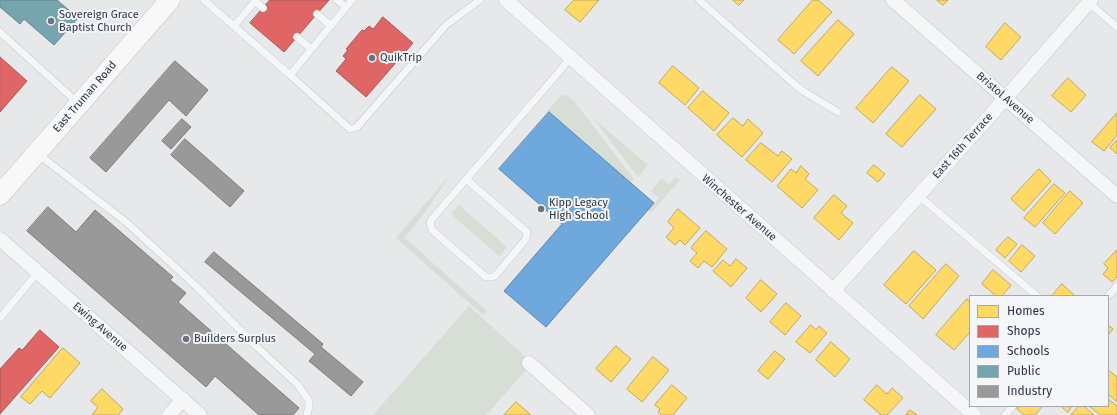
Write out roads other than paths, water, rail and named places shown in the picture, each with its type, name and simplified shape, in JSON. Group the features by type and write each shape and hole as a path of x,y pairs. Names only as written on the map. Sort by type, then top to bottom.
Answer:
{"main road":[{"name":"East Truman Road","path":"0,195 170,0"}],"street":[{"name":"Winchester Avenue","path":"506,0 974,415"},
{"name":"Bristol Avenue","path":"893,0 1117,196"},
{"name":"East 16th Terrace","path":"833,291 1005,99 1090,1"},
{"name":"Ewing Avenue","path":"0,239 200,415"},
{"path":"529,363 588,415"},
{"path":"169,415 183,399"}],"lane":[{"path":"204,0 350,129 357,127 446,25 480,0"},
{"path":"337,0 346,7"},
{"path":"290,75 352,0"},
{"path":"700,0 793,83 803,91 838,112"},
{"path":"234,26 255,1 263,8"},
{"path":"1090,1 1117,27"},
{"path":"317,14 331,26"},
{"path":"0,32 79,104"},
{"path":"297,37 311,49"},
{"path":"466,179 527,232 526,239 495,276 492,277 486,277 432,230 430,223 431,220 466,179 570,58"},
{"path":"36,153 126,222 201,290 256,346 298,385 309,401 307,415"},
{"path":"919,196 1036,295"},
{"path":"0,318 38,272"},
{"path":"1109,295 1117,286"},
{"path":"1005,415 1012,407"}],"place":[{"name":"Sovereign Grace Baptist Church","path":"51,21"},
{"name":"QuikTrip","path":"372,58"},
{"name":"Kipp Legacy High School","path":"541,209"},
{"name":"Builders Surplus","path":"186,339"}]}
